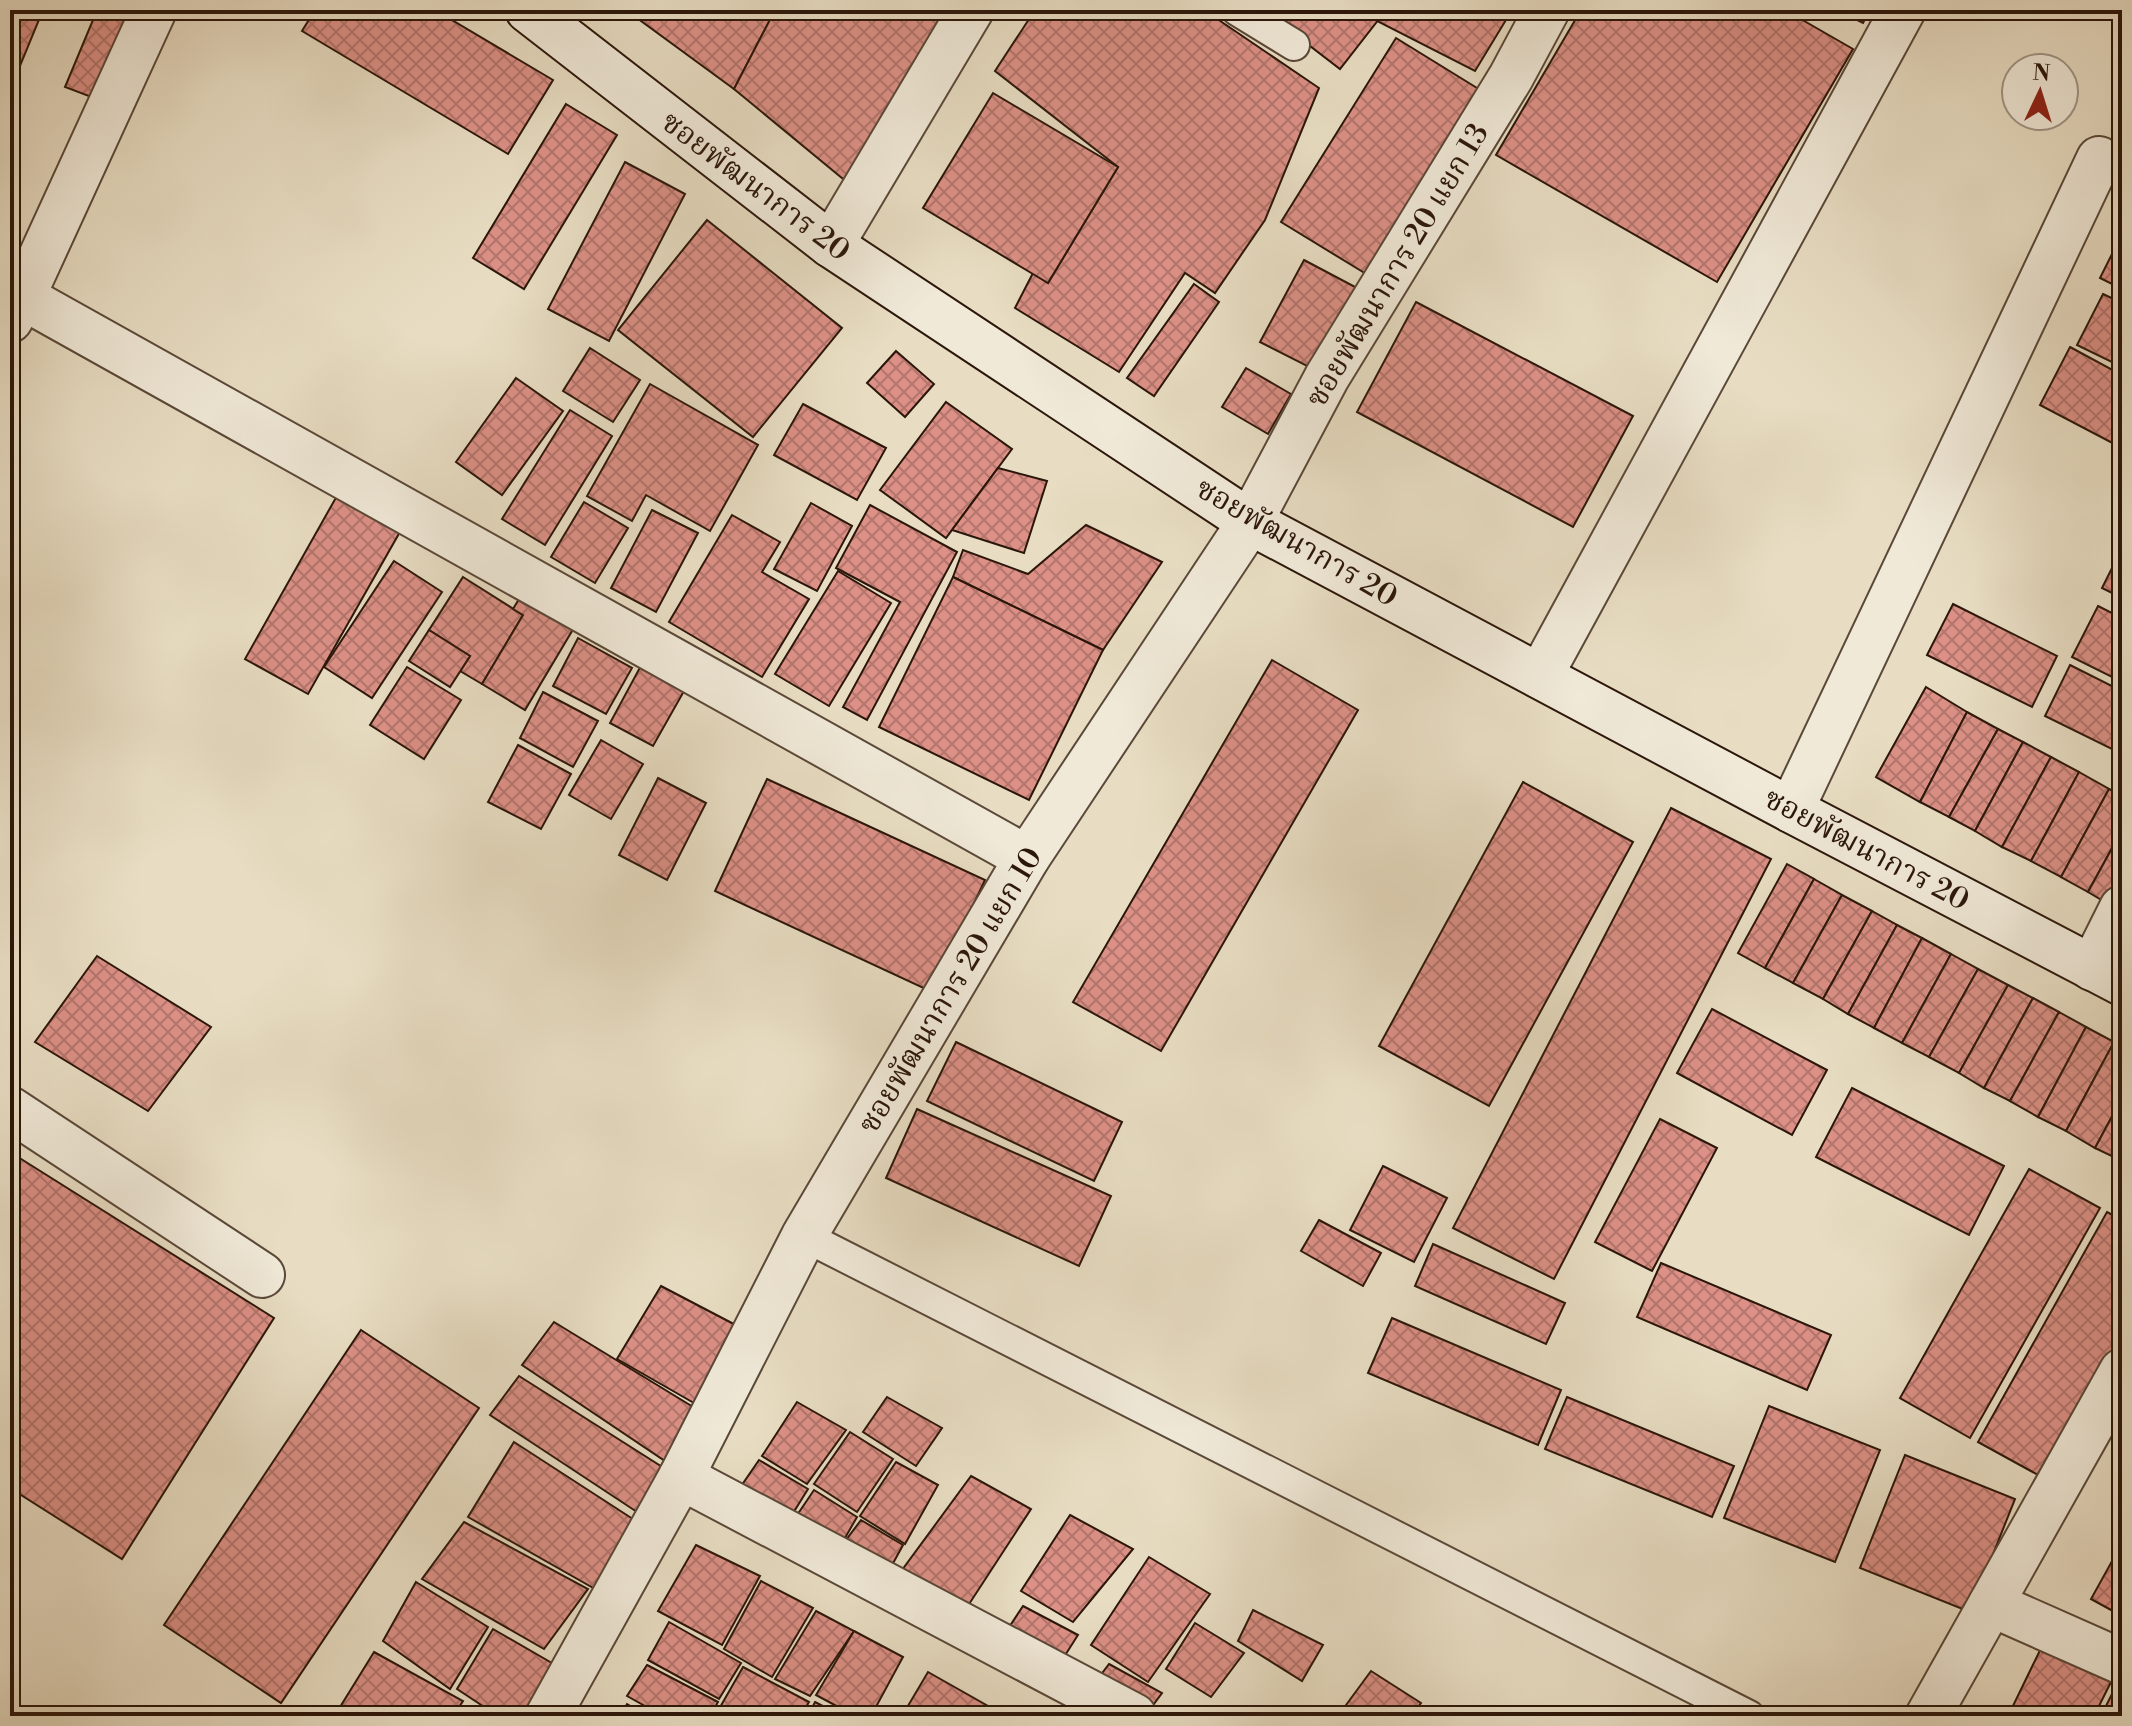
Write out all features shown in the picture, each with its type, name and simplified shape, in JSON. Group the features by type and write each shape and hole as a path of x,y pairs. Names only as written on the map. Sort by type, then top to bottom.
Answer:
{"street":[{"path":"154,10 14,302 1027,858"},
{"name":"ซอยพัฒนาการ 20","path":"528,10 831,245 1250,522 2107,975"},
{"path":"831,245 971,10"},
{"name":"ซอยพัฒนาการ 20 แยก 13","path":"1250,522 1327,377 1511,77 1547,10"},
{"path":"1540,676 1903,10"},
{"path":"1791,810 2099,159"},
{"name":"ซอยพัฒนาการ 20 แยก 10","path":"548,1716 681,1477 804,1236 1027,858 1250,522"},
{"path":"2107,975 2122,908"},
{"path":"10,1109 262,1275"},
{"path":"1928,1716 2122,1371"},
{"path":"681,1477 1134,1716"},
{"path":"1991,1604 2122,1662"}],"lane":[{"path":"1237,10 1294,45"},
{"path":"804,1236 1749,1716"}],"building":[{"path":"10,10 43,10 15,78 10,76"},
{"path":"68,10 138,10 102,101 65,87 93,20"},
{"path":"315,10 435,10 553,80 508,154 302,31"},
{"path":"626,10 775,10 734,89"},
{"path":"775,10 958,10 854,188 734,89"},
{"path":"1035,10 1204,10 1319,88 1265,220 1215,293 1185,273 1119,372 1015,308 1033,273 1048,283 1118,167 995,71"},
{"path":"1263,10 1386,10 1340,69"},
{"path":"1386,10 1512,10 1475,71 1377,21"},
{"path":"1581,10 1785,10 1853,49 1717,282 1496,155"},
{"path":"1837,10 1870,10 1863,23"},
{"path":"1396,38 1490,96 1376,280 1281,222"},
{"path":"993,93 1118,167 1048,283 923,208"},
{"path":"566,104 617,135 524,289 473,258"},
{"path":"625,162 685,194 609,341 548,309"},
{"path":"707,220 842,328 753,437 618,330"},
{"path":"2122,234 2122,289 2100,278"},
{"path":"1304,260 1357,288 1315,370 1260,342"},
{"path":"1194,284 1219,302 1154,396 1127,378"},
{"path":"2103,294 2122,303 2122,367 2077,345"},
{"path":"1416,302 1633,416 1573,527 1357,412"},
{"path":"2070,347 2122,375 2122,448 2040,405"},
{"path":"590,348 640,380 613,422 563,391"},
{"path":"896,351 934,384 905,417 867,383"},
{"path":"1246,368 1291,394 1268,434 1222,407"},
{"path":"516,378 563,411 502,495 456,462"},
{"path":"650,384 758,445 710,531 646,495 632,521 587,496"},
{"path":"946,402 1012,449 946,538 880,490"},
{"path":"803,404 886,448 857,500 774,455"},
{"path":"570,410 612,436 545,545 502,519"},
{"path":"998,468 1047,481 1024,553 952,530"},
{"path":"338,494 401,530 308,694 245,659"},
{"path":"584,502 628,528 595,583 551,557"},
{"path":"811,503 852,526 817,591 774,569"},
{"path":"870,505 957,552 867,720 843,707 900,602 836,568"},
{"path":"652,510 698,533 656,612 611,588"},
{"path":"732,515 780,542 762,572 809,599 762,677 669,622"},
{"path":"1086,525 1162,562 1103,650 953,577 963,550 1028,574"},
{"path":"2122,548 2122,598 2102,588"},
{"path":"394,561 442,592 372,698 324,667"},
{"path":"838,571 891,603 829,706 775,674"},
{"path":"463,577 523,615 482,684 460,671 470,656 429,630"},
{"path":"953,577 1103,650 1029,800 879,727"},
{"path":"525,589 578,621 525,710 482,684 523,615 513,609"},
{"path":"1953,604 2057,656 2032,707 1927,655"},
{"path":"2098,606 2122,618 2122,682 2072,657"},
{"path":"429,630 470,656 450,687 409,661"},
{"path":"578,638 632,668 606,714 553,686"},
{"path":"644,660 688,684 653,746 610,723"},
{"path":"1272,660 1358,710 1161,1051 1073,1002"},
{"path":"2070,665 2122,691 2122,754 2045,716"},
{"path":"407,667 461,700 424,759 370,725"},
{"path":"1926,687 1967,712 1920,802 1876,777"},
{"path":"543,692 598,721 573,767 520,738"},
{"path":"1967,712 1998,729 1949,817 1920,802"},
{"path":"1998,729 2023,742 1975,831 1949,817"},
{"path":"601,740 643,764 611,819 569,795"},
{"path":"2023,742 2051,757 2002,847 1975,831"},
{"path":"518,745 571,774 541,829 488,802"},
{"path":"2051,757 2079,772 2031,861 2002,847"},
{"path":"2079,772 2109,789 2061,877 2031,861"},
{"path":"658,778 706,803 667,880 619,855"},
{"path":"767,779 985,880 932,992 715,891"},
{"path":"1523,782 1633,842 1489,1106 1379,1046"},
{"path":"2109,789 2122,796 2122,830 2088,892 2061,877"},
{"path":"1671,808 1771,859 1554,1279 1453,1228"},
{"path":"2122,830 2122,895 2115,908 2088,892"},
{"path":"1787,864 1814,879 1765,968 1738,953"},
{"path":"1814,879 1842,895 1793,983 1765,968"},
{"path":"1842,895 1872,911 1823,999 1793,983"},
{"path":"1872,911 1897,925 1848,1014 1823,999"},
{"path":"1897,925 1922,938 1874,1028 1848,1014"},
{"path":"1922,938 1951,954 1902,1043 1874,1028"},
{"path":"1951,954 1978,969 1929,1057 1902,1043"},
{"path":"97,956 211,1027 148,1111 35,1042"},
{"path":"1978,969 2008,985 1959,1073 1929,1057"},
{"path":"2008,985 2033,998 1984,1088 1959,1073"},
{"path":"2033,998 2059,1012 2010,1101 1984,1088"},
{"path":"1712,1009 1827,1070 1792,1135 1677,1073"},
{"path":"2059,1012 2086,1027 2038,1117 2010,1101"},
{"path":"2086,1027 2114,1042 2066,1131 2038,1117"},
{"path":"956,1042 1122,1122 1094,1181 927,1101"},
{"path":"2114,1042 2122,1046 2122,1098 2095,1148 2066,1131"},
{"path":"1852,1088 2004,1166 1969,1235 1816,1157"},
{"path":"2122,1098 2122,1161 2095,1148"},
{"path":"917,1109 1111,1196 1079,1266 886,1178"},
{"path":"1660,1119 1717,1148 1652,1271 1595,1242"},
{"path":"10,1152 274,1318 122,1559 10,1488"},
{"path":"1383,1166 1447,1198 1414,1262 1350,1230"},
{"path":"2029,1169 2100,1208 1970,1438 1900,1398"},
{"path":"2107,1212 2122,1220 2122,1351 2049,1481 1978,1442"},
{"path":"1319,1220 1381,1253 1363,1286 1301,1251"},
{"path":"1433,1244 1565,1303 1546,1344 1415,1286"},
{"path":"1661,1263 1831,1335 1807,1390 1637,1317"},
{"path":"661,1286 749,1332 701,1407 617,1359"},
{"path":"1392,1318 1561,1390 1538,1445 1368,1373"},
{"path":"554,1322 703,1413 671,1465 522,1365"},
{"path":"361,1330 479,1408 281,1703 164,1625"},
{"path":"519,1376 667,1470 637,1512 490,1415"},
{"path":"887,1397 942,1428 916,1466 863,1432"},
{"path":"1567,1397 1734,1466 1712,1517 1545,1449"},
{"path":"797,1402 846,1430 807,1484 762,1456"},
{"path":"1769,1406 1880,1450 1835,1562 1724,1518"},
{"path":"850,1432 893,1459 857,1512 814,1484"},
{"path":"514,1442 639,1523 595,1589 468,1517"},
{"path":"1905,1455 2015,1499 1970,1612 1860,1568"},
{"path":"759,1460 808,1489 785,1526 735,1495"},
{"path":"896,1462 938,1485 905,1544 860,1516"},
{"path":"971,1476 1031,1509 960,1618 894,1581"},
{"path":"814,1490 857,1517 837,1552 789,1527"},
{"path":"1070,1515 1133,1549 1073,1622 1021,1591"},
{"path":"861,1520 903,1545 885,1578 837,1552"},
{"path":"464,1522 588,1589 544,1649 422,1579"},
{"path":"2122,1543 2122,1616 2091,1599"},
{"path":"696,1545 760,1576 722,1645 658,1611"},
{"path":"1149,1557 1210,1594 1148,1682 1091,1645"},
{"path":"761,1581 813,1608 772,1677 724,1649"},
{"path":"416,1582 488,1627 450,1689 383,1641"},
{"path":"1023,1606 1078,1635 1057,1668 1002,1638"},
{"path":"1253,1610 1323,1645 1302,1681 1238,1641"},
{"path":"816,1611 854,1631 810,1696 775,1679"},
{"path":"669,1622 741,1663 719,1699 648,1660"},
{"path":"1195,1623 1244,1653 1211,1697 1166,1669"},
{"path":"493,1629 564,1670 535,1716 498,1716 457,1689"},
{"path":"854,1631 903,1657 871,1716 855,1716 816,1695"},
{"path":"2044,1642 2114,1676 2094,1716 2018,1716 2010,1712"},
{"path":"374,1652 463,1701 453,1716 344,1716 337,1712"},
{"path":"1109,1664 1162,1693 1145,1716 1091,1688"},
{"path":"647,1665 718,1702 710,1716 663,1716 627,1696"},
{"path":"743,1667 809,1702 801,1716 715,1716"},
{"path":"1371,1671 1421,1703 1412,1716 1338,1716"},
{"path":"928,1672 1002,1714 1001,1716 902,1716"},
{"path":"2122,1674 2122,1716 2101,1716"},
{"path":"815,1702 842,1716 808,1716"},
{"path":"627,1704 648,1716 620,1716"}]}
